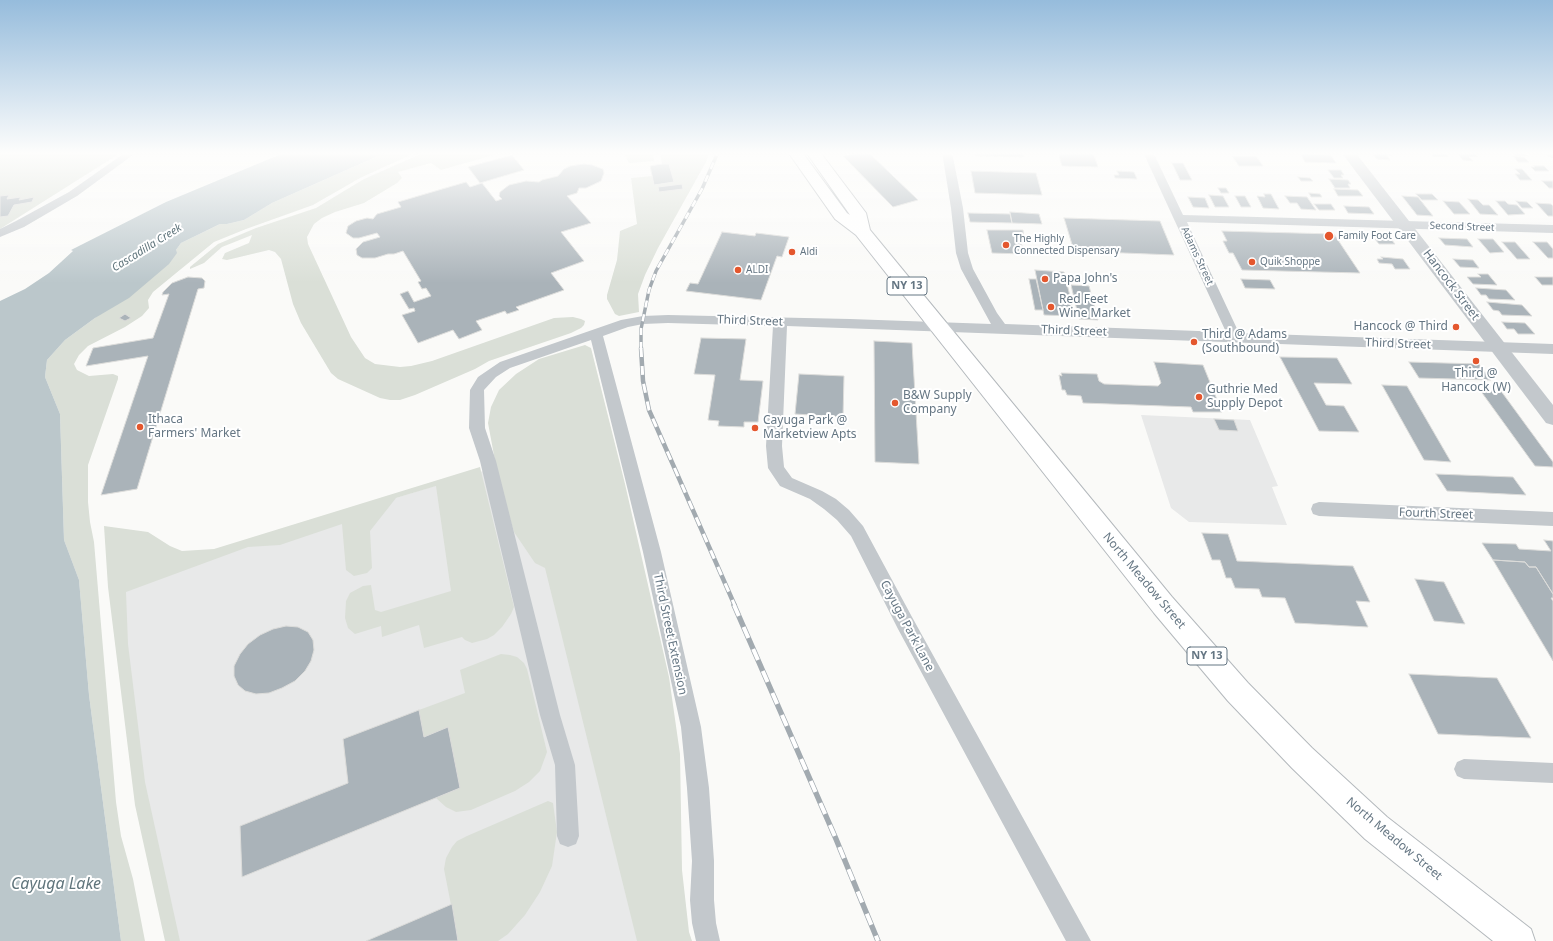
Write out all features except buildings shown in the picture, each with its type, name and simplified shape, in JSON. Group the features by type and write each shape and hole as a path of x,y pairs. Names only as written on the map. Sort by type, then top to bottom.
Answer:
{"highway":[{"name":"North Meadow Street","path":"827,196 841,216 862,231 1153,593 1238,692 1302,758 1376,828 1519,941"},
{"name":"North Meadow Street","path":"845,196 858,213 862,231"}],"street":[{"path":"0,233 20,224 71,196"},
{"path":"955,196 962,253 967,269 991,314 1001,328"},
{"name":"Adams Street","path":"1169,196 1235,338"},
{"name":"Hancock Street","path":"1382,196 1553,418"},
{"name":"Second Street","path":"1179,218 1553,229"},
{"name":"Third Street","path":"568,836 564,765 550,715 499,506 477,428 477,390 483,381 505,365 626,324 643,320 668,319 1001,328 1553,349"},
{"name":"Cayuga Park Lane","path":"780,322 774,446 776,468 786,482 816,495 830,504 843,515 857,531 909,630 1079,941"},
{"name":"Third Street Extension","path":"596,334 652,552 691,727 703,861 702,900 704,923 708,941"},
{"name":"Fourth Street","path":"1319,510 1553,519"},
{"path":"1464,769 1553,773"}],"shaded area":[{"path":"0,196 52,196 0,229"},
{"path":"288,196 329,196 313,205 214,242 153,292 148,300 149,308 142,316 125,327 88,346 79,355 74,364 77,370 89,376 113,374 118,376 88,465 88,502 94,542 116,802 121,836 133,879 145,941 121,941 89,695 79,580 64,540 60,414 45,377 47,360 65,340 95,318 176,250 181,243 220,224 244,220 272,203"},
{"path":"336,196 376,196 364,203 335,212 322,218 314,224 307,237 308,244 351,337 365,358 375,364 400,367 432,361 554,318 573,317 585,321 584,325 571,333 489,361 475,369 415,395 400,400 380,398 338,379 331,373 301,323 293,304 281,259 275,252 269,250 227,260 222,259 225,253 249,243 252,235 222,247 204,263 190,269 190,267 218,244 256,228 316,208"},
{"path":"633,196 687,196 658,248 645,275 638,294 639,312 619,316 615,314 607,299 607,295 617,260 620,231 637,224"},
{"path":"585,345 591,348 625,484 669,677 680,754 682,870 689,932 692,941 637,941 545,568 535,563 514,532 499,482 488,423 491,407 499,390 516,374 539,359"},
{"path":"1141,415 1250,420 1278,486 1272,487 1287,525 1189,522 1171,508"},
{"path":"522,459 650,941 176,941 140,786 117,584"},
{"path":"480,467 514,607 502,627 494,635 487,639 472,643 462,637 424,648 419,625 382,637 381,626 355,634 348,628 345,618 346,601 350,593 363,586 371,585 375,610 381,612 451,591 436,486 396,498 370,531 372,568 367,573 354,576 346,570 342,524 280,545 248,547 126,592 128,644 145,782 180,941 165,941 135,805 108,587 104,526 148,532 170,546 182,551 214,549"},
{"path":"501,654 517,657 524,663 527,669 547,752 540,771 529,782 515,791 471,810 456,812 446,807 436,798 460,788 448,727 424,737 419,710 465,693 460,670"},
{"path":"548,801 553,803 557,832 552,866 540,892 525,915 508,934 498,941 458,941 444,869 446,858 452,847 457,841 467,836"}],"water":[{"name":"Cayuga Lake","path":"181,196 288,196 272,203 244,220 220,224 181,243 176,250 177,253 169,264 129,298 95,318 65,340 47,360 45,377 60,414 64,540 79,580 89,695 121,941 0,941 0,301 25,289 49,273 73,251 71,250"}],"railway":[{"path":"641,348 641,329 649,290 656,271 698,196"},
{"path":"641,348 643,381 649,410 735,606"},
{"path":"734,605 836,839 878,941"}],"place":[{"name":"Family Foot Care","path":"1329,236"},
{"name":"The Highly Connected Dispensary","path":"1006,245"},
{"name":"Aldi","path":"792,252"},
{"name":"Quik Shoppe","path":"1252,262"},
{"name":"ALDI","path":"738,270"},
{"name":"Papa John's","path":"1045,279"},
{"name":"Red Feet Wine Market","path":"1051,307"},
{"name":"Hancock @ Third","path":"1456,327"},
{"name":"Third @ Adams (Southbound)","path":"1194,342"},
{"name":"Third @ Hancock (W)","path":"1476,361"},
{"name":"Guthrie Med Supply Depot","path":"1199,397"},
{"name":"B&W Supply Company","path":"895,403"},
{"name":"Ithaca Farmers' Market","path":"140,427"},
{"name":"Cayuga Park @ Marketview Apts","path":"755,428"}],"water label":[{"name":"Cascadilla Creek","path":"147,248"}]}
